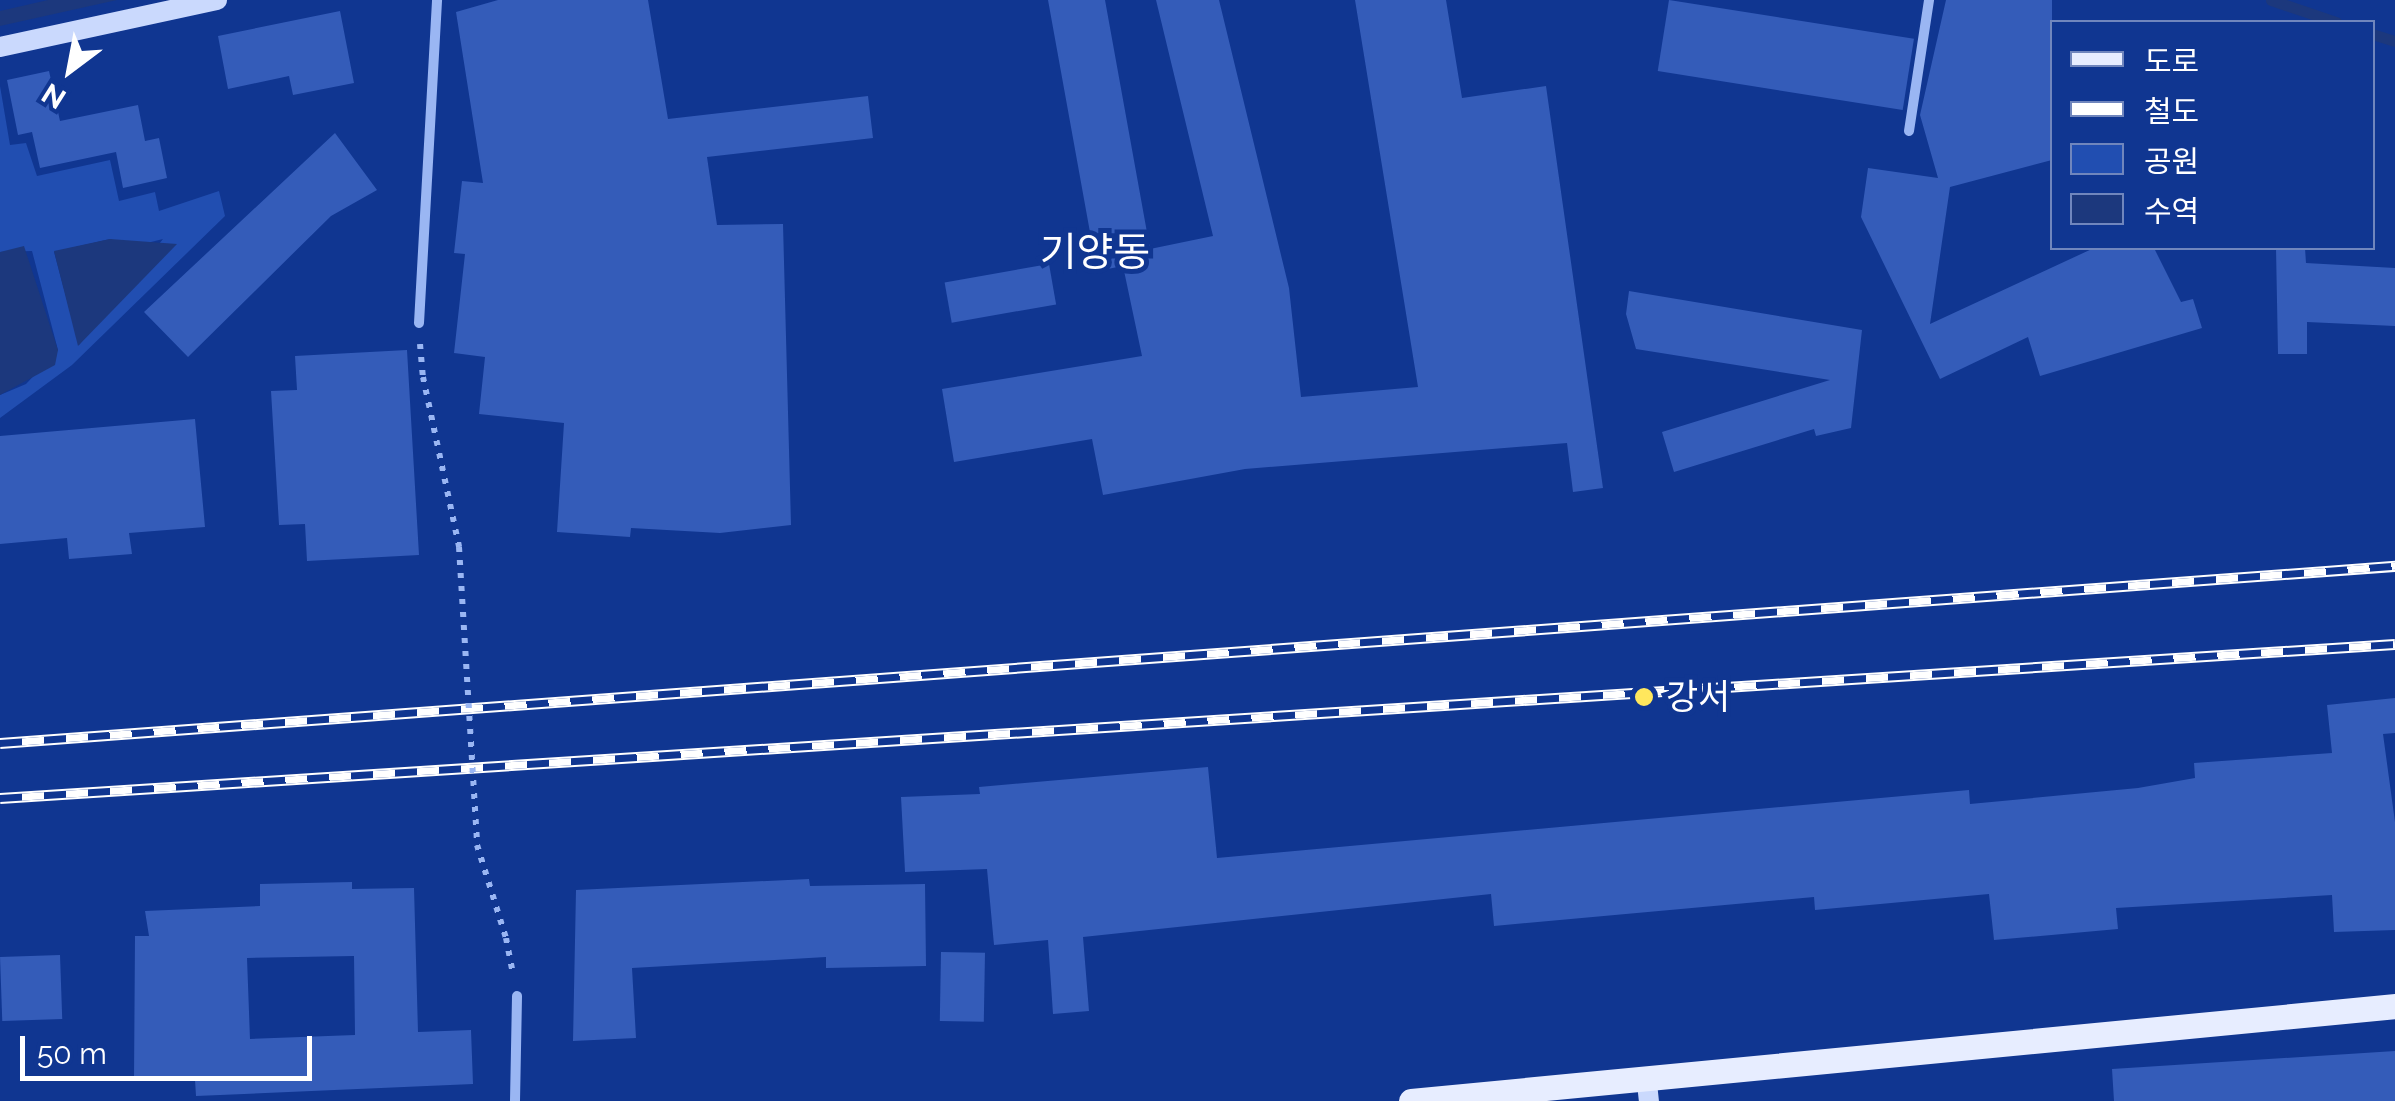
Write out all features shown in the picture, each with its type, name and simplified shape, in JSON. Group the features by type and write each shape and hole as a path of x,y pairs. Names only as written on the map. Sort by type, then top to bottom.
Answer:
{"main road":[{"path":"1412,1101 1648,1092 2395,1006"}],"street":[{"path":"0,47 217,0"},
{"path":"419,323 437,0"},
{"path":"1909,132 1929,0"},
{"path":"515,1101 517,996"}],"path":[{"path":"423,377 459,547 477,845 506,938 517,996"}],"green space":[{"path":"0,86 10,145 26,143 37,176 110,160 119,201 155,192 159,211 219,191 225,216 72,365 0,418 0,395 26,384 58,350 32,251 0,252","holes":["110,239 131,247 163,239 79,345 54,252"]}],"water":[{"path":"48,0 117,0 0,26 0,11"},
{"path":"110,239 177,244 78,346 54,251"},
{"path":"24,246 58,350 55,365 0,395 0,252"}],"building":[{"path":"498,0 648,0 668,119 868,96 873,138 707,157 717,225 783,224 791,525 720,533 631,528 630,537 557,532 564,423 479,414 485,357 454,353 465,254 454,253 462,181 483,183 456,12"},
{"path":"1048,0 1105,0 1150,249 1213,236 1156,0 1219,0 1289,288 1301,397 1418,387 1355,0 1446,0 1462,98 1546,86 1603,488 1573,492 1567,443 1245,469 1103,495 1092,439 954,462 942,389 1142,356 1123,266 1097,271"},
{"path":"1669,0 1914,39 1903,110 1658,71"},
{"path":"1946,0 2052,0 2050,161 1950,187 1930,324 2090,250 2155,250 2181,302 2193,299 2202,328 2040,376 2028,337 1940,379 1861,217 1868,168 1938,178 1920,115"},
{"path":"340,11 354,83 293,95 289,76 228,89 218,36"},
{"path":"49,71 60,121 138,105 145,141 159,138 167,178 123,188 116,152 40,168 32,132 18,135 7,80"},
{"path":"335,133 377,190 331,216 188,357 144,312"},
{"path":"2276,250 2305,250 2306,263 2395,268 2395,326 2307,322 2307,354 2278,354"},
{"path":"1049,264 1056,304 952,323 945,282"},
{"path":"1629,291 1862,330 1851,428 1816,436 1814,429 1674,472 1662,432 1830,380 1636,349 1626,314"},
{"path":"407,350 419,555 307,561 305,524 279,525 271,391 297,390 295,356"},
{"path":"195,419 205,527 129,533 132,554 69,559 67,538 0,544 0,436"},
{"path":"2395,698 2395,733 2383,734 2395,822 2395,930 2334,932 2332,895 2116,908 2118,929 1994,940 1989,894 1815,910 1814,897 1494,926 1491,894 1083,937 1089,1011 1053,1014 1048,940 994,945 987,869 905,872 901,797 980,794 979,787 1208,767 1217,858 1969,790 1970,804 2138,788 2195,778 2194,763 2332,753 2327,705"},
{"path":"809,879 810,886 925,884 926,966 826,968 826,957 632,968 636,1038 573,1041 576,890"},
{"path":"352,882 352,889 414,888 418,1032 471,1030 473,1084 196,1096 195,1080 134,1079 135,936 149,936 145,911 260,906 260,884","holes":["354,956 355,1035 250,1039 247,958"]},
{"path":"941,952 985,953 984,1022 940,1021"},
{"path":"60,955 62,1019 2,1021 0,957"},
{"path":"2395,1051 2395,1101 2114,1101 2112,1069"}],"waterway":[{"path":"2271,0 2330,20"},
{"path":"2375,35 2395,41"}],"railway":[{"path":"0,743 2395,566"},
{"path":"0,798 2395,644"}],"place":[{"name":"강서","path":"1644,697"}],"district":[{"name":"기양동","path":"1095,252"}]}
